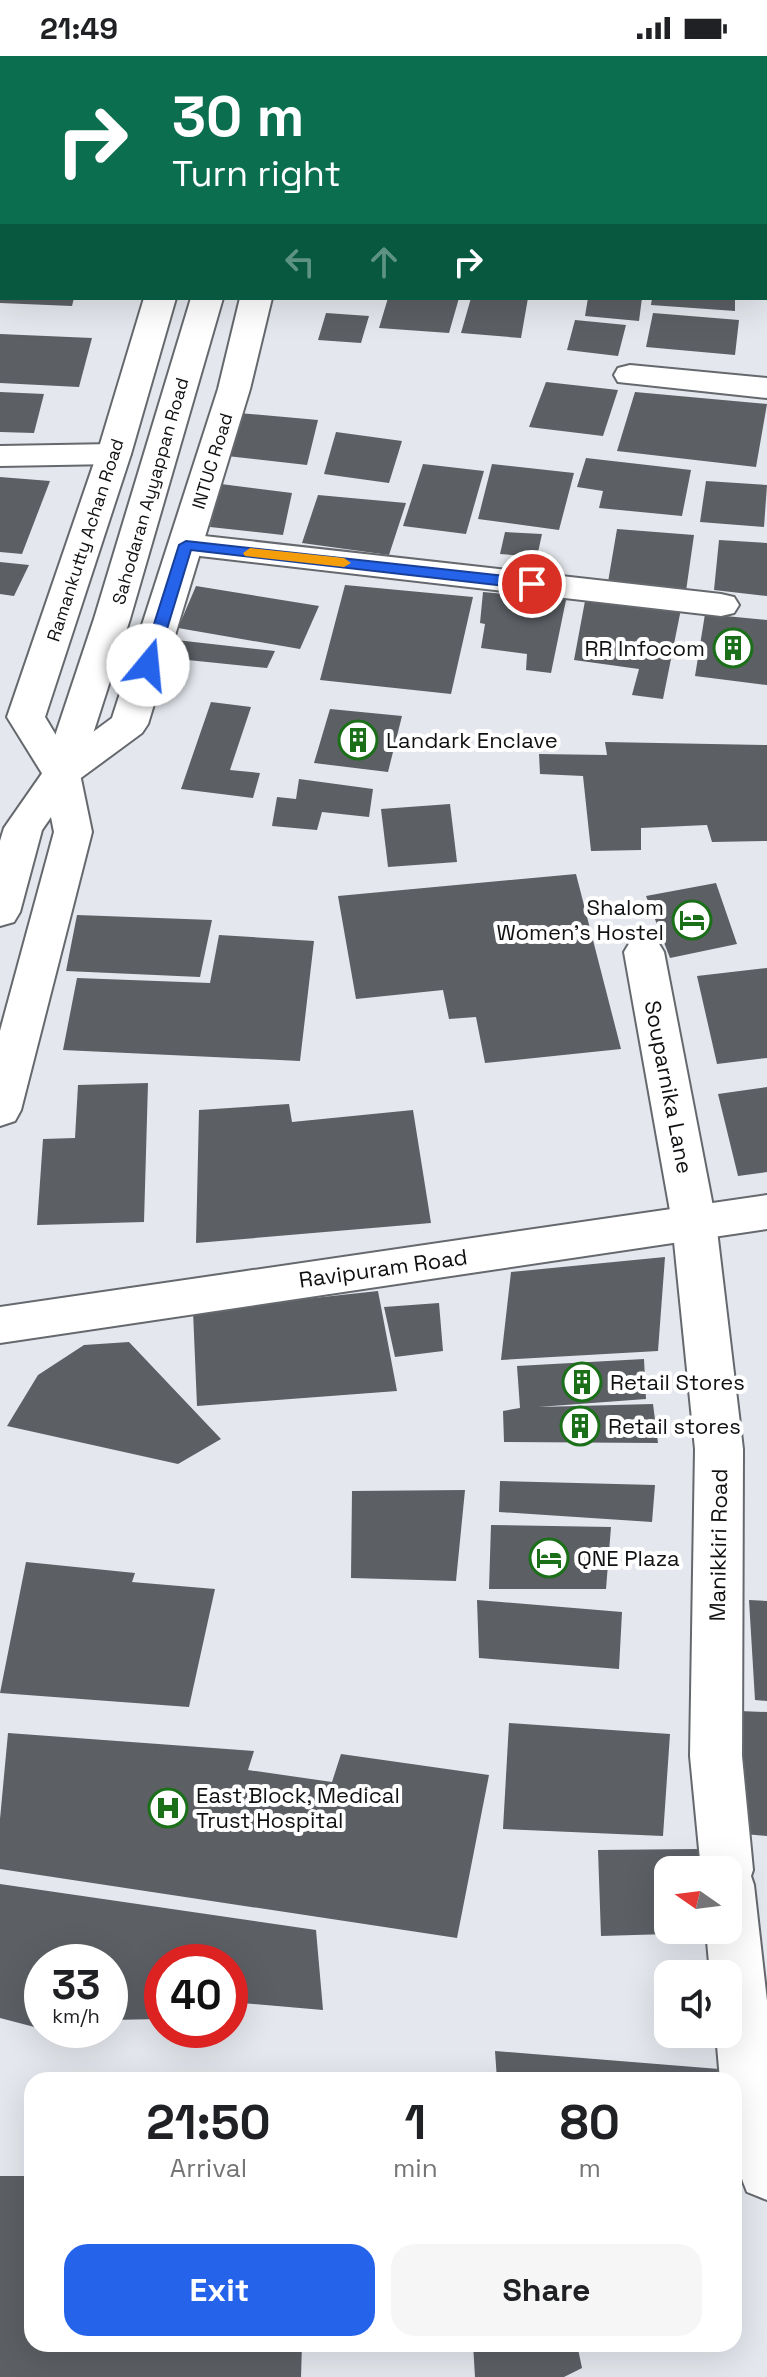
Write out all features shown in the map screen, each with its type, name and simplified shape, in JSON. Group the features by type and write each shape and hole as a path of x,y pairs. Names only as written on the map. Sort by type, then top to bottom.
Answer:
{"street":[{"name":"Ramankutty Achan Road","path":"61,774 13,715 114,454 159,300"},
{"name":"Sahodaran Ayyappan Road","path":"0,912 23,828 61,774 112,619 206,300"},
{"name":"INTUC Road","path":"61,774 129,724 234,389 256,300"},
{"path":"630,375 767,388"},
{"path":"0,456 114,454"},
{"path":"186,545 721,605"},
{"name":"Sahodaran Ayyappan Road","path":"0,1110 73,832 61,774"},
{"name":"Souparnika Lane","path":"644,952 694,1222"},
{"name":"Ravipuram Road","path":"0,1325 767,1212"},
{"name":"Manikkiri Road","path":"694,1222 719,1449 716,1756 731,1856"},
{"name":"Manikkiri Road","path":"741,1944 753,2132 767,2172"}],"building":[{"path":"0,300 74,300 72,306 0,303"},
{"path":"387,300 458,300 449,333 379,328"},
{"path":"470,300 528,300 521,338 461,333"},
{"path":"588,300 642,300 639,321 585,316"},
{"path":"652,300 735,300 735,311 651,305"},
{"path":"326,313 369,316 361,343 318,340"},
{"path":"653,313 739,320 735,355 646,347"},
{"path":"575,320 626,325 618,356 567,350"},
{"path":"0,334 92,338 79,387 0,383"},
{"path":"546,382 618,390 603,436 529,427"},
{"path":"0,392 44,394 34,433 0,432"},
{"path":"635,392 767,404 756,467 617,451"},
{"path":"239,413 318,420 307,465 227,456"},
{"path":"336,432 402,441 389,483 324,474"},
{"path":"586,458 691,470 682,516 599,508 603,491 577,487"},
{"path":"423,464 484,471 466,534 403,526"},
{"path":"492,464 574,473 559,530 478,519"},
{"path":"0,477 50,481 22,554 0,552"},
{"path":"706,481 767,485 764,527 700,522"},
{"path":"221,484 292,493 283,535 210,527"},
{"path":"318,495 406,503 389,555 302,543"},
{"path":"617,529 694,535 686,591 608,582"},
{"path":"505,532 542,534 537,557 500,554"},
{"path":"719,540 767,543 767,596 714,590"},
{"path":"0,562 29,565 14,596 0,594"},
{"path":"345,585 473,597 451,694 320,680"},
{"path":"196,586 319,606 300,649 178,628"},
{"path":"483,592 566,600 551,673 526,670 527,654 481,648 485,624 480,623"},
{"path":"585,601 681,609 663,699 632,695 639,669 574,660"},
{"name":"RR Infocom","path":"705,614 767,620 767,685 695,676"},
{"path":"176,640 275,651 267,668 168,658"},
{"path":"211,702 251,707 230,770 260,773 253,798 181,789"},
{"name":"Landark Enclave","path":"330,709 402,716 388,772 314,763"},
{"path":"605,742 767,745 767,841 712,842 707,825 641,828 641,850 591,851 583,776 540,774 539,754 607,755"},
{"path":"299,779 373,789 369,817 322,812 317,830 272,826 277,797 296,799"},
{"path":"450,804 457,862 388,867 381,809"},
{"path":"576,874 621,1049 485,1063 476,1017 449,1019 443,990 356,999 338,896"},
{"name":"Shalom Women's Hostel","path":"716,883 737,944 670,958 646,896"},
{"path":"77,915 212,920 200,977 66,971"},
{"path":"219,935 314,941 300,1061 63,1050 77,978 210,983"},
{"path":"767,968 767,1058 717,1064 697,976"},
{"path":"148,1083 144,1222 37,1225 43,1139 75,1138 78,1085"},
{"path":"767,1087 767,1172 738,1176 718,1094"},
{"path":"289,1104 292,1122 413,1110 431,1223 196,1243 199,1110"},
{"path":"665,1257 658,1351 501,1360 511,1272"},
{"path":"378,1291 397,1391 197,1406 193,1311"},
{"path":"439,1303 443,1351 395,1357 384,1307"},
{"path":"129,1342 221,1439 178,1464 7,1426 38,1375 84,1345"},
{"path":"644,1359 646,1399 538,1407 653,1404 658,1443 504,1442 503,1411 520,1408 517,1366"},
{"path":"500,1481 655,1485 652,1522 499,1512"},
{"path":"465,1490 456,1581 351,1578 352,1491"},
{"name":"QNE Plaza","path":"491,1525 611,1527 606,1589 489,1589"},
{"path":"26,1562 135,1573 132,1582 215,1589 189,1707 0,1693"},
{"path":"477,1600 622,1612 619,1669 479,1658"},
{"path":"749,1600 767,1601 767,1701 755,1700"},
{"path":"739,1711 767,1712 767,1836 744,1834"},
{"path":"509,1723 670,1734 663,1836 503,1829"},
{"path":"8,1733 254,1751 248,1770 332,1782 341,1754 489,1775 457,1938 0,1869 0,1819"},
{"path":"698,1849 698,1856 654,1856 654,1934 601,1936 598,1850"},
{"path":"0,1884 316,1930 323,2010 248,2004 248,1944 144,1944 144,2019 128,2020 128,1944 24,1944 24,2024 0,2018"},
{"path":"495,2051 719,2069 719,2072 496,2072"},
{"path":"0,2176 24,2176 24,2352 302,2352 301,2377 0,2377"},
{"path":"473,2352 579,2352 582,2368 564,2377 475,2377"}],"slow traffic":[{"path":"250,553 344,563"}],"place":[{"name":"RR Infocom","path":"733,648"},
{"name":"Landark Enclave","path":"358,740"},
{"name":"Shalom Women's Hostel","path":"692,920"},
{"name":"Retail Stores","path":"582,1382"},
{"name":"Retail stores","path":"580,1426"},
{"name":"QNE Plaza","path":"549,1558"},
{"name":"East Block, Medical Trust Hospital","path":"168,1808"}],"route":[{"path":"148,665 186,545 532,584"}]}
